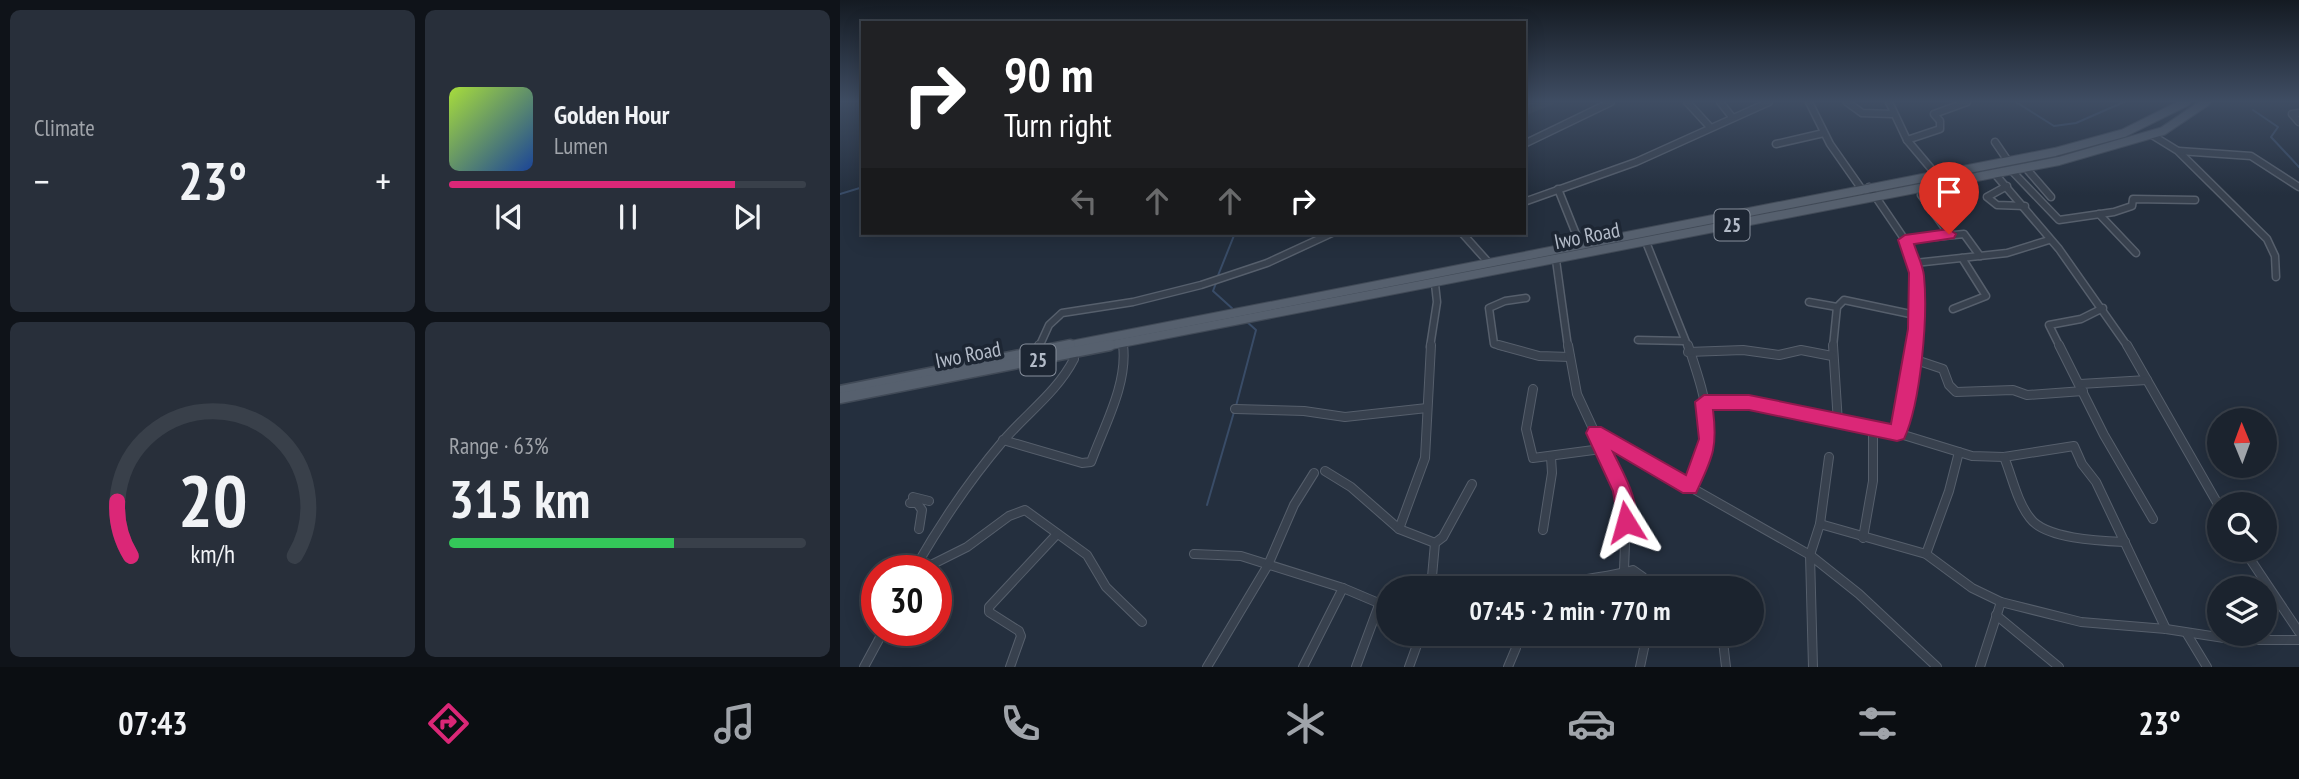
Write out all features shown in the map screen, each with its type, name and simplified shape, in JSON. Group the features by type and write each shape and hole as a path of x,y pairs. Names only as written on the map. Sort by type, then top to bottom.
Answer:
{"main road":[{"name":"Iwo Road","path":"840,391 1072,353 1232,318 1241,311 1866,189 2010,166 2120,133"},
{"name":"Iwo Road","path":"840,398 877,387 1037,352 1232,318 1248,321 1995,174 2010,166 2025,167 2101,151 2156,133"}],"street":[{"path":"1526,143 1547,133"},
{"path":"1526,201 1661,152 1696,133"},
{"path":"1776,144 1823,133"},
{"path":"1824,133 1866,189 1875,196 1905,240 1915,263 1913,359 1897,433"},
{"path":"1903,133 1939,178"},
{"path":"1907,140 1928,133"},
{"path":"2152,135 2178,151 2267,239 2275,256 2276,277"},
{"path":"1995,142 2010,166 2057,220 2126,209 2132,206 2133,199 2194,200"},
{"path":"2178,151 2250,156 2299,187"},
{"path":"2025,167 2051,197"},
{"path":"1995,174 2025,206 2103,309 2211,492"},
{"path":"2007,186 1987,197 1997,205 2025,206"},
{"path":"1558,189 1580,244"},
{"path":"1921,195 1949,234"},
{"path":"2099,214 2136,253"},
{"path":"1905,240 1949,234 1965,235 1980,256"},
{"path":"1037,352 1045,331 1055,316 1062,313 1194,289 1250,270 1328,235"},
{"path":"1464,235 1488,262"},
{"path":"1915,263 2007,253 2028,244 2049,240"},
{"path":"1646,242 1704,402 1708,439 1704,457 1689,487"},
{"path":"1953,309 1986,296 1962,258"},
{"path":"1556,260 1570,357 1582,407 1622,491 1626,517 1624,570"},
{"path":"1399,530 1425,458 1427,370 1437,302 1435,284"},
{"path":"1525,298 1504,301 1489,308 1494,344 1539,356 1570,357"},
{"path":"1838,423 1832,356 1837,307 1844,300 1915,315"},
{"path":"1809,302 1837,307"},
{"path":"2103,309 2081,319 2049,325 2104,435 2153,519"},
{"path":"1638,340 1684,341"},
{"path":"1003,440 1084,464 1091,462 1121,378 1125,361 1123,343"},
{"path":"1688,352 1743,350 1779,355 1801,350 1832,356"},
{"path":"922,555 949,508 1003,440 1063,376 1073,359 1072,353"},
{"path":"1913,359 1943,369 1949,386 1956,392 2013,390 2027,395 2147,380"},
{"path":"1533,389 1531,414 1526,429 1533,458 1601,449"},
{"path":"1704,402 1749,402 1838,423 1897,433 1959,452 2004,457 2074,446 2082,464 2090,471 2166,629"},
{"path":"1235,410 1296,411 1345,417 1427,408"},
{"path":"1863,538 1874,481 1873,429"},
{"path":"1595,433 1810,555 1859,594 1937,667"},
{"path":"1926,554 1950,491 1959,452"},
{"path":"1543,530 1552,472 1550,457"},
{"path":"1816,665 1810,555 1820,524 1829,457"},
{"path":"2004,457 2031,520 2039,528 2089,539 2125,542"},
{"path":"1325,471 1351,487 1399,530 1435,543"},
{"path":"1207,667 1227,628 1268,564 1289,515 1314,473"},
{"path":"1433,576 1435,543 1443,537 1472,484"},
{"path":"919,529 922,510 912,500 929,501"},
{"path":"951,555 967,547 1017,511 1035,516 1087,555 1106,587 1142,622"},
{"path":"1820,524 1926,554 1972,588 2001,602 2081,622 2166,629 2237,640 2299,640"},
{"path":"1010,667 1021,636 989,612 989,607 1057,534"},
{"path":"1194,554 1241,556 1343,587 1376,602"},
{"path":"2252,562 2299,632"},
{"path":"1610,576 1624,570 1639,573 1640,576"},
{"path":"1303,667 1343,587"},
{"path":"1980,667 2001,602"},
{"path":"1996,615 2059,667"},
{"path":"1356,667 1376,623"},
{"path":"2188,634 2207,667"},
{"path":"864,667 875,646"},
{"path":"1409,667 1417,646"},
{"path":"1640,667 1644,646"},
{"path":"1724,646 1727,667"},
{"path":"1508,667 1516,648"}],"waterway":[{"path":"2274,133 2271,137 2299,167"},
{"path":"840,194 861,188"},
{"path":"1217,278 1234,235"},
{"path":"1216,283 1213,291 1234,310"},
{"path":"1236,406 1256,330 1246,321"},
{"path":"1207,505 1234,412"}],"route":[{"path":"1626,522 1622,491 1595,433 1658,466 1689,487 1704,457 1708,439 1704,402 1749,402 1815,418 1897,433 1908,388 1916,329 1915,263 1905,240 1949,234"}]}
